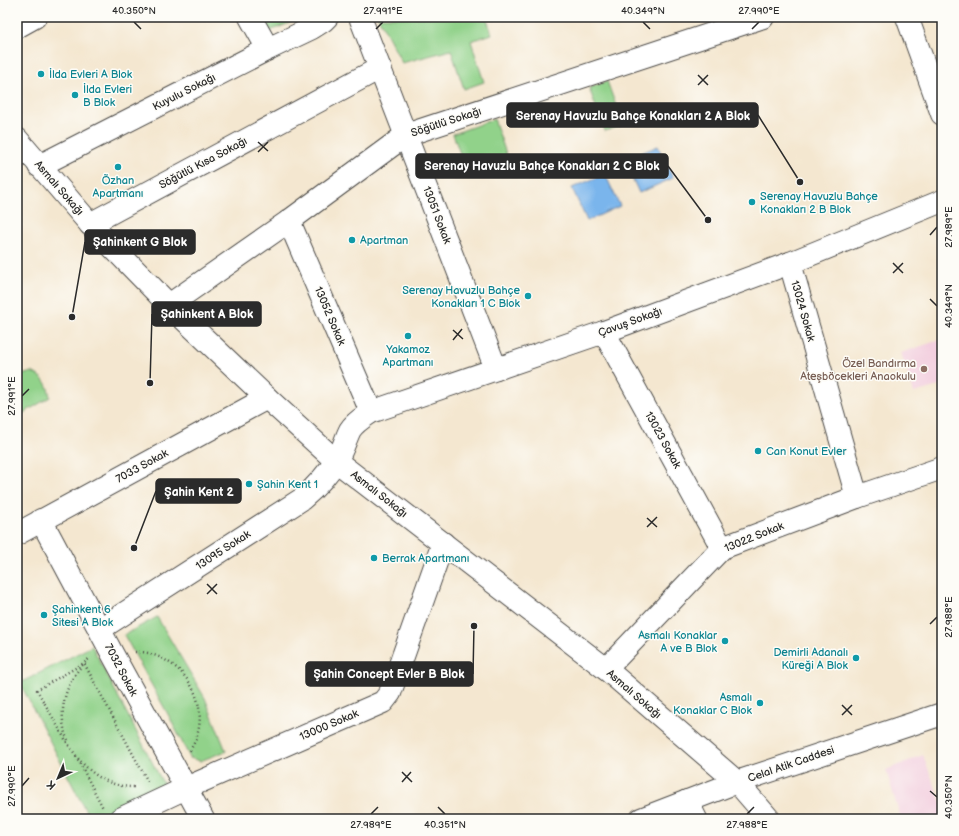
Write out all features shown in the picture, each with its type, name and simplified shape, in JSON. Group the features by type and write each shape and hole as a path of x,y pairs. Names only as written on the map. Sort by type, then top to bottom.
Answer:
{"street":[{"path":"17,27 35,17"},
{"path":"250,17 268,49"},
{"name":"Kuyulu Sokağı","path":"39,166 312,28 327,17"},
{"name":"13051 Sokak","path":"360,17 496,369"},
{"name":"Söğütlü Sokağı","path":"169,305 289,221 406,135 763,17"},
{"path":"907,17 942,114"},
{"name":"Söğütlü Kısa Sokağı","path":"90,224 380,68"},
{"name":"Asmalı Sokağı","path":"18,144 90,224 169,305 336,461 606,669 737,782 769,819"},
{"name":"Çavuş Sokağı","path":"336,461 351,430 357,422 371,412 604,332 790,263 942,201"},
{"name":"13052 Sokak","path":"289,221 371,412"},
{"name":"13024 Sokak","path":"790,263 857,497"},
{"name":"13023 Sokak","path":"604,332 722,548"},
{"name":"7033 Sokak","path":"17,534 267,398"},
{"name":"13095 Sokak","path":"100,629 302,498 314,488 336,461"},
{"name":"13022 Sokak","path":"606,669 722,548 857,497 942,468"},
{"name":"7032 Sokak","path":"41,520 100,629 104,654 175,769 202,819"},
{"name":"13000 Sokak","path":"115,812 186,788 383,702 390,693 443,543"},
{"name":"Celal Atik Caddesi","path":"641,819 692,810 737,782 942,714"}],"path":[{"path":"138,786 133,787 116,784 101,778 87,769 69,746 37,690 84,663 104,654 131,651 149,653 166,660 181,671 192,686 198,703 200,722 196,740 188,756 175,769"},
{"path":"69,746 64,728 62,710 66,693 73,677 84,663"},
{"path":"84,663 149,786"},
{"path":"76,756 103,809 115,812"}],"shaded area":[{"name":"Özel Bandırma Ateşböcekleri Anaokulu","path":"942,339 942,385 914,393 901,353"},
{"path":"923,755 942,805 942,819 901,819 886,770"}],"green space":[{"path":"253,17 304,17 270,31"},
{"path":"378,17 486,17 492,34 471,41 484,82 464,89 451,50 402,63"},
{"path":"607,81 623,125 605,131 589,88"},
{"path":"494,119 509,162 468,176 453,134"},
{"path":"32,372 45,382 50,397 17,417 17,377"},
{"path":"157,617 205,698 226,751 200,761 190,758 170,718 124,635"},
{"path":"92,646 166,789 109,819 90,819 20,683"}],"water":[{"path":"658,146 673,178 639,193 624,160"},
{"path":"605,174 620,206 587,221 572,188"}],"place":[{"name":"İlda Evleri A Blok","path":"41,74"},
{"name":"İlda Evleri B Blok","path":"75,95"},
{"name":"Özhan Apartmanı","path":"118,167"},
{"name":"Serenay Havuzlu Bahçe Konakları 2 A Blok","path":"800,182"},
{"name":"Serenay Havuzlu Bahçe Konakları 2 B Blok","path":"752,202"},
{"name":"Serenay Havuzlu Bahçe Konakları 2 C Blok","path":"708,220"},
{"name":"Apartman","path":"352,240"},
{"name":"Serenay Havuzlu Bahçe Konakları 1 C Blok","path":"528,296"},
{"name":"Şahinkent G Blok","path":"72,317"},
{"name":"Yakamoz Apartmanı","path":"408,336"},
{"name":"Özel Bandırma Ateşböcekleri Anaokulu","path":"924,369"},
{"name":"Şahinkent A Blok","path":"150,383"},
{"name":"Can Konut Evler","path":"758,451"},
{"name":"Şahin Kent 1","path":"249,484"},
{"name":"Şahin Kent 2","path":"134,548"},
{"name":"Berrak Apartmanı","path":"374,558"},
{"name":"Şahinkent 6 Sitesi A Blok","path":"44,615"},
{"name":"Şahin Concept Evler B Blok","path":"474,626"},
{"name":"Asmalı Konaklar A ve B Blok","path":"725,641"},
{"name":"Demirli Adanalı Küreği A Blok","path":"856,658"},
{"name":"Asmalı Konaklar C Blok","path":"760,703"}]}
